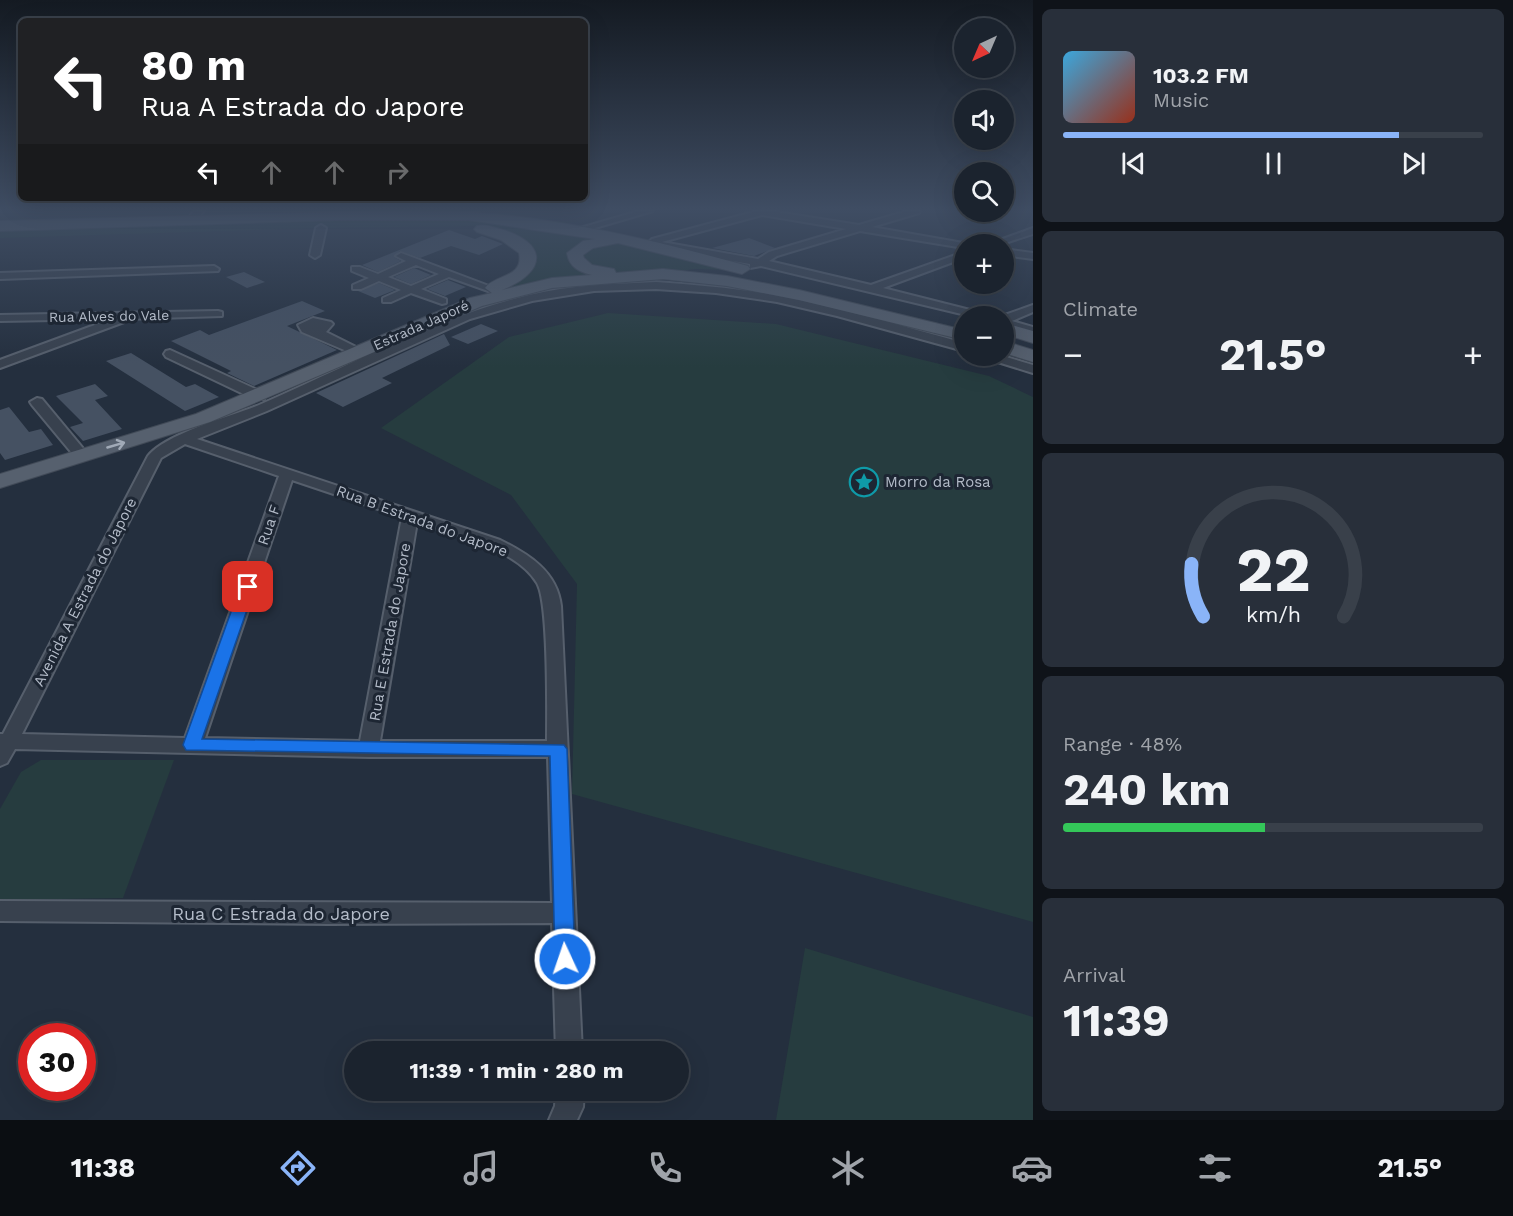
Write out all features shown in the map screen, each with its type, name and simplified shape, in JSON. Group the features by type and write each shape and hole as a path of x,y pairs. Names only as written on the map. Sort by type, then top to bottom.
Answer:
{"main road":[{"path":"445,307 460,304 522,273 527,263"},
{"path":"580,263 583,267 600,272 671,275 721,275 753,267"},
{"path":"736,263 954,317"},
{"name":"Estrada Japoré","path":"0,481 203,418 360,352 445,307 552,283 671,275 727,281 799,295 954,334"},
{"path":"1014,331 1033,337"},
{"path":"1014,350 1033,356"}],"street":[{"path":"357,287 411,263"},
{"path":"422,263 491,289"},
{"path":"753,267 759,263"},
{"path":"872,288 941,263"},
{"path":"753,267 872,288 954,309"},
{"path":"0,276 214,269"},
{"path":"356,269 412,289 445,307"},
{"path":"387,300 449,273"},
{"name":"Avenida A Estrada do Japore","path":"3,747 155,456 162,449 262,408 466,317 531,297 588,287 682,285 757,295 954,344"},
{"path":"1014,317 1033,308"},
{"name":"Rua Alves do Vale","path":"0,318 218,314"},
{"path":"0,364 133,315"},
{"path":"1014,324 1033,331"},
{"path":"315,331 360,352"},
{"path":"170,354 259,396"},
{"path":"1014,363 1033,369"},
{"path":"37,402 81,455"},
{"name":"Rua B Estrada do Japore","path":"184,439 494,543 532,566 543,579 550,591 553,623 569,1041"},
{"name":"Rua F","path":"192,745 287,474"},
{"name":"Rua E Estrada do Japore","path":"369,749 410,515"},
{"path":"3,747 192,745 369,749 558,749"},
{"name":"Rua C Estrada do Japore","path":"0,911 328,914 563,913"},
{"path":"563,1120 569,1101"}],"green space":[{"path":"523,263 704,263 733,270 695,269 487,295 523,268"},
{"path":"608,313 776,324 989,376 1033,397 1033,922 572,794 577,584 511,495 381,428 509,337"},
{"path":"41,760 174,760 123,898 0,900 0,809 21,772"},
{"path":"805,948 1033,1017 1033,1120 776,1120"}],"building":[{"path":"366,263 396,263 378,272 362,265"},
{"path":"414,268 431,275 411,284 394,277"},
{"path":"244,272 265,282 247,288 226,277"},
{"path":"448,280 466,287 445,296 427,289"},
{"path":"379,283 395,290 375,298 358,291"},
{"path":"302,301 325,311 287,326 337,350 254,386 227,373 231,371 171,341 200,330 209,335"},
{"path":"481,324 498,331 468,344 451,337"},
{"path":"444,334 450,345 382,378 392,383 343,407 316,393"},
{"path":"131,353 186,387 195,384 219,397 185,411 106,361"},
{"path":"95,384 108,396 95,400 122,429 83,441 70,427 83,423 56,396"},
{"path":"9,407 29,432 41,429 53,445 5,460 0,453 0,410"}],"place":[{"name":"Morro da Rosa","path":"864,482"}],"route":[{"path":"248,587 192,745 369,749 558,749 565,959"}]}
